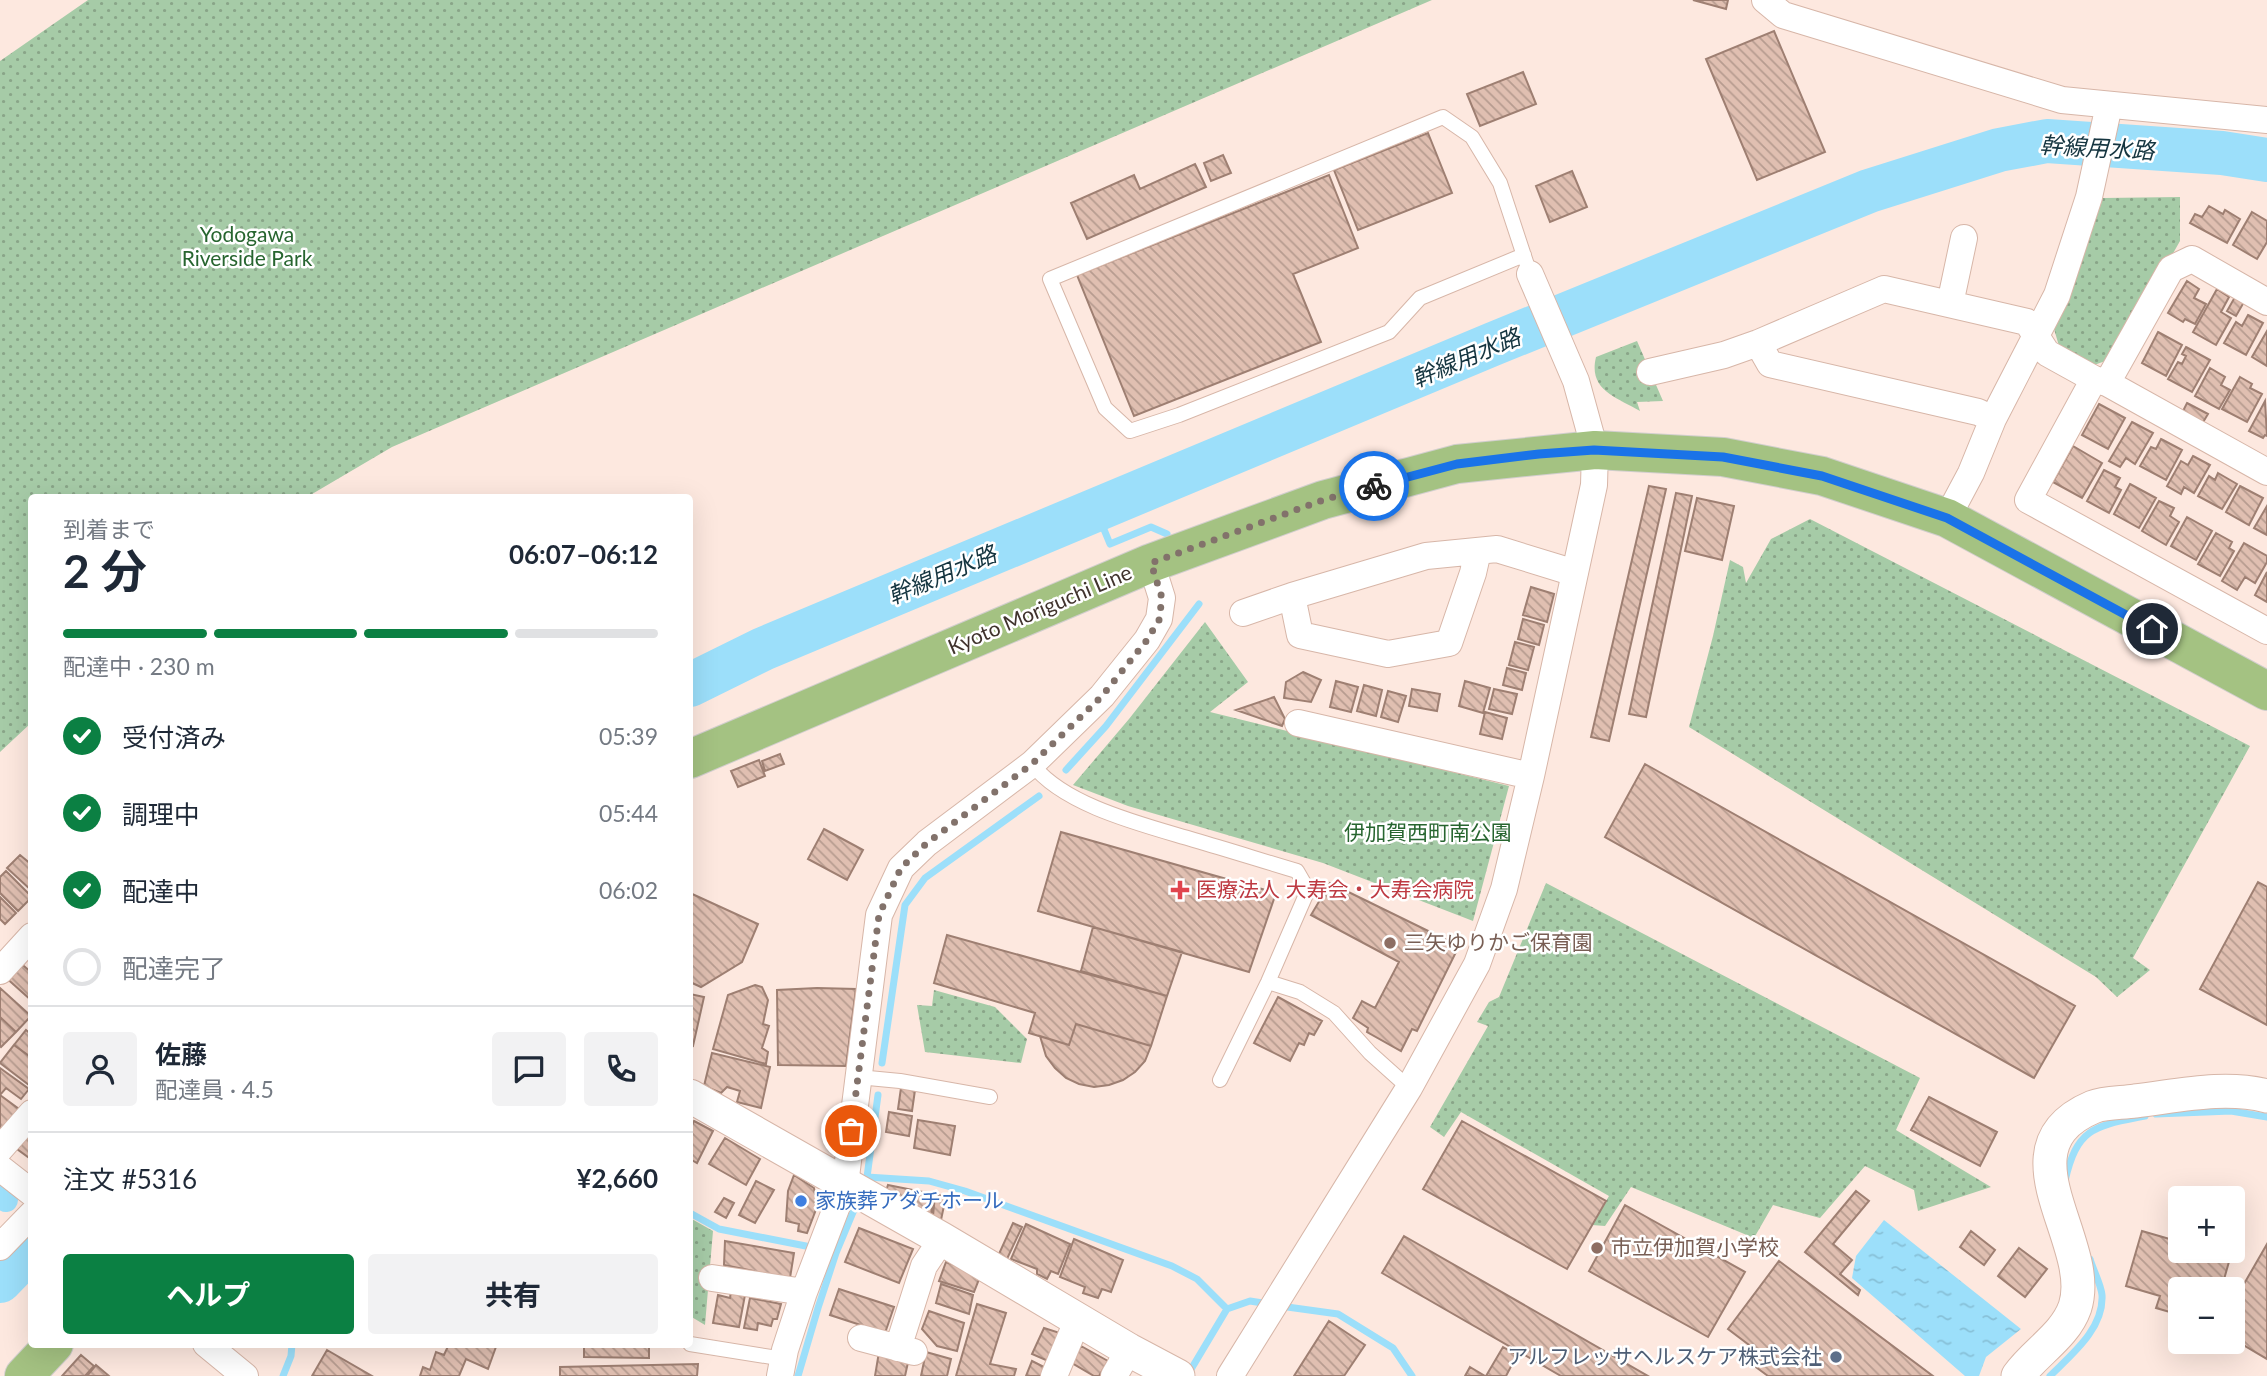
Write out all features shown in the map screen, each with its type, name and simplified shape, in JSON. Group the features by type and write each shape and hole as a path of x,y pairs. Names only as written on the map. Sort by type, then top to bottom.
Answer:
{"main road":[{"name":"Kyoto Moriguchi Line","path":"693,758 1151,563 1323,500 1457,464 1594,450 1723,457 1798,471 1822,476 1947,518 2267,691"},
{"path":"24,1376 50,1348"}],"street":[{"path":"1765,0 1783,15 2062,100 2267,120"},
{"path":"1947,518 1971,472 1993,419 2057,295 2089,197 2109,105"},
{"path":"1950,304 1964,238"},
{"path":"2267,302 2192,259 2171,269 2028,500 2267,631"},
{"path":"1230,1376 1409,1088 1476,964 1504,889 1594,485 1594,450 1576,381 1527,265"},
{"path":"1650,372 1724,355 1758,343 1884,289 2027,322 2047,353 2267,472"},
{"path":"1758,343 1770,364 1978,412 1993,419"},
{"path":"1243,613 1426,556 1497,549 1575,573"},
{"path":"1292,596 1300,635 1388,654 1450,643 1478,551"},
{"path":"782,1368 804,1292 845,1185 879,915 901,868 927,843 1032,764 1102,696 1147,640 1159,620 1162,598 1151,563"},
{"path":"1298,723 1531,776"},
{"path":"0,971 28,940"},
{"path":"2018,1376 2063,1330 2075,1307 2079,1277 2050,1178 2050,1154 2060,1132 2073,1118 2095,1106 2222,1091 2267,1096"},
{"path":"693,1098 1078,1319 1121,1363 1178,1376"},
{"path":"0,1149 28,1118"},
{"path":"0,1168 28,1191"},
{"path":"0,1247 28,1218"},
{"path":"861,1338 907,1350 924,1266 942,1239"},
{"path":"712,1278 804,1292"},
{"path":"1054,1376 1078,1319"},
{"path":"211,1348 244,1376"}],"lane":[{"path":"1443,117 1472,137 1500,183 1527,265 1420,298 1389,332 1179,415 1130,431 1105,408 1050,279 1443,117"},
{"path":"1032,764 1042,777 1070,795 1130,821 1297,871 1308,890 1268,982 1220,1080"},
{"path":"1268,982 1300,992 1334,1013 1370,1053 1409,1088"},
{"path":"858,1077 900,1081 989,1097"},
{"path":"693,1345 782,1368"}],"green space":[{"name":"Yodogawa Riverside Park","path":"88,0 1432,0 392,447 312,494 28,494 28,726 0,752 0,61"},
{"path":"2180,197 2180,241 2114,358 2094,365 2059,346 2054,329 2068,299 2103,198"},
{"path":"1637,341 1663,401 1637,402 1640,411 1606,391 1596,377 1595,368 1596,357"},
{"path":"1810,519 2250,746 2133,958 2150,970 2117,997 2096,977 1689,727 1730,560 1743,567 1746,583 1771,539"},
{"name":"伊加賀西町南公園","path":"1205,622 1248,682 1210,712 1509,786 1473,921 1323,863 1128,806 1073,785"},
{"path":"1546,883 1920,1078 1896,1130 1991,1187 1918,1211 1914,1190 1865,1166 1820,1218 1773,1205 1754,1238 1631,1187 1605,1226 1592,1225 1609,1196 1461,1112 1444,1137 1430,1127 1488,1026 1477,1022 1489,1002 1499,997"},
{"path":"934,990 995,1007 1027,1039 1021,1063 925,1052 917,1005 932,1006"},
{"path":"693,1220 713,1231 705,1325 693,1318"}],"water":[{"path":"1884,1220 2021,1329 1986,1357 1979,1376 1965,1376 1852,1278 1856,1256"}],"building":[{"path":"1693,0 1728,0 1726,9"},
{"path":"1774,31 1825,152 1757,180 1706,59"},
{"path":"1523,72 1536,104 1480,126 1467,94"},
{"path":"1428,133 1452,193 1358,230 1334,170"},
{"path":"1223,155 1231,173 1211,181 1204,163"},
{"path":"1195,164 1206,187 1087,239 1071,203 1134,175 1140,189"},
{"path":"1572,171 1587,207 1550,222 1536,186"},
{"path":"1329,175 1358,248 1293,274 1321,342 1134,416 1077,275"},
{"path":"2209,206 2223,214 2225,210 2240,219 2227,243 2190,223 2195,214 2202,217"},
{"path":"2252,212 2267,221 2267,242 2257,259 2233,245"},
{"path":"2187,281 2199,289 2194,298 2206,304 2195,324 2185,319 2183,322 2168,313"},
{"path":"2217,289 2229,297 2221,312 2231,318 2216,345 2193,332"},
{"path":"2235,297 2244,302 2236,316 2227,311"},
{"path":"2248,315 2263,323 2246,355 2224,343 2236,322 2242,326"},
{"path":"2267,331 2267,366 2252,357"},
{"path":"2158,332 2182,345 2166,376 2142,363"},
{"path":"2186,347 2210,360 2192,392 2168,379 2178,362 2182,364 2186,356 2182,354"},
{"path":"2210,368 2225,377 2221,385 2230,390 2219,409 2195,396"},
{"path":"2240,377 2252,384 2250,388 2262,394 2247,422 2222,409"},
{"path":"2265,401 2267,436 2263,438 2249,431"},
{"path":"2187,403 2208,414 2202,424 2182,413"},
{"path":"2099,404 2125,418 2108,449 2082,435"},
{"path":"2132,422 2153,433 2135,464 2126,458 2120,467 2109,461"},
{"path":"2161,439 2182,450 2166,480 2140,466 2151,447 2156,449"},
{"path":"2073,446 2102,463 2082,498 2053,482"},
{"path":"2193,456 2210,465 2194,493 2184,487 2181,494 2167,486 2181,461 2188,465"},
{"path":"2104,470 2120,478 2115,487 2121,490 2109,513 2087,501"},
{"path":"2218,473 2237,484 2222,509 2198,496 2209,476 2215,480"},
{"path":"2130,484 2156,498 2139,528 2114,514"},
{"path":"1649,486 1666,489 1609,741 1591,737"},
{"path":"2240,486 2263,498 2249,525 2226,512"},
{"path":"1676,493 1692,496 1646,717 1629,714"},
{"path":"1697,498 1734,506 1722,560 1685,551"},
{"path":"2159,501 2174,508 2170,516 2179,522 2166,545 2142,531"},
{"path":"2267,506 2267,535 2254,528"},
{"path":"2187,517 2212,531 2196,560 2171,546"},
{"path":"2216,533 2232,542 2229,548 2234,551 2220,576 2198,564"},
{"path":"2244,543 2267,556 2267,562 2255,583 2245,577 2237,590 2222,581"},
{"path":"2267,572 2267,602 2255,595"},
{"path":"1531,587 1554,594 1547,622 1523,615"},
{"path":"1523,619 1544,625 1539,645 1518,639"},
{"path":"1515,642 1534,647 1528,670 1509,665"},
{"path":"1507,668 1526,673 1522,690 1503,685"},
{"path":"1303,672 1321,680 1311,702 1284,698 1286,682"},
{"path":"1336,681 1358,687 1351,712 1330,707"},
{"path":"1465,681 1490,688 1483,713 1459,706"},
{"path":"1364,685 1382,690 1376,716 1357,711"},
{"path":"1412,689 1440,694 1437,711 1409,706"},
{"path":"1494,689 1517,694 1512,714 1489,709"},
{"path":"1388,691 1406,696 1398,722 1381,717"},
{"path":"1274,697 1285,719 1282,726 1236,710"},
{"path":"1485,712 1507,718 1502,739 1480,734"},
{"path":"780,754 784,764 765,771 762,761"},
{"path":"759,760 765,776 738,787 731,771"},
{"path":"1645,764 2075,1006 2034,1078 1605,837"},
{"path":"824,829 863,850 847,880 808,859"},
{"path":"1061,832 1276,893 1249,972 1038,911"},
{"path":"20,855 28,862 28,887 7,868"},
{"path":"6,871 28,893 28,901 18,911 0,893 0,877"},
{"path":"2258,882 2267,887 2267,1025 2200,989"},
{"path":"1330,883 1459,946 1417,1031 1412,1029 1401,1051 1367,1032 1368,1028 1353,1018 1362,1001 1375,1008 1399,962 1311,915"},
{"path":"693,894 758,924 742,962 701,987 693,983"},
{"path":"0,897 16,913 5,924 0,919"},
{"path":"1093,927 1182,952 1167,996 1081,971"},
{"path":"947,935 1167,996 1151,1046 1076,1024 1069,1045 1029,1033 1035,1013 934,983"},
{"path":"18,961 28,970 28,997 4,976"},
{"path":"755,985 762,987 768,1000 763,1024 769,1026 762,1048 768,1052 766,1064 713,1049 728,995"},
{"path":"0,988 28,1013 28,1019 16,1032 0,1017"},
{"path":"856,989 846,1066 778,1065 777,990"},
{"path":"693,995 704,997 693,1046"},
{"path":"1278,997 1322,1021 1314,1035 1309,1033 1304,1045 1299,1043 1290,1061 1254,1043"},
{"path":"0,1017 16,1032 1,1047 0,1046"},
{"path":"1076,1024 1151,1046 1145,1061 1123,1080 1109,1085 1094,1087 1066,1078 1046,1056 1040,1036 1069,1045"},
{"path":"26,1030 28,1032 28,1055 14,1045"},
{"path":"14,1045 28,1055 28,1084 0,1063"},
{"path":"712,1053 770,1067 761,1108 737,1102 740,1091 727,1087 721,1093 704,1086"},
{"path":"0,1068 28,1088 21,1099 6,1088 0,1095"},
{"path":"901,1088 915,1090 912,1111 898,1109"},
{"path":"0,1095 23,1112 0,1136"},
{"path":"1929,1097 1997,1132 1980,1166 1911,1130"},
{"path":"889,1112 912,1116 909,1136 886,1132"},
{"path":"918,1120 955,1126 950,1155 914,1148"},
{"path":"694,1121 713,1131 697,1163 693,1161"},
{"path":"1462,1121 1606,1201 1567,1269 1423,1189"},
{"path":"28,1136 28,1157 17,1149"},
{"path":"725,1138 760,1159 746,1185 709,1164"},
{"path":"794,1175 814,1188 820,1199 807,1233 798,1231 799,1224 786,1221 788,1191"},
{"path":"756,1181 774,1190 755,1223 739,1215"},
{"path":"888,1185 933,1194 931,1216 886,1191"},
{"path":"1856,1191 1869,1201 1833,1244 1852,1260 1840,1274 1860,1290 1858,1295 1805,1252"},
{"path":"935,1195 946,1196 941,1220 933,1216"},
{"path":"724,1198 734,1203 726,1218 715,1212"},
{"path":"1625,1205 1745,1272 1708,1337 1589,1271"},
{"path":"1013,1223 1022,1227 1006,1261 998,1256"},
{"path":"1026,1224 1070,1244 1058,1274 1051,1271 1047,1279 1037,1274 1037,1269 1011,1259"},
{"path":"859,1228 913,1249 899,1283 845,1262"},
{"path":"1971,1231 1995,1250 1984,1265 1960,1247"},
{"path":"2142,1231 2168,1239 2168,1263 2229,1263 2225,1277 2168,1277 2168,1312 2156,1308 2160,1296 2126,1286"},
{"path":"1404,1236 1648,1376 1561,1376 1382,1273"},
{"path":"1074,1239 1123,1260 1111,1292 1102,1289 1098,1298 1083,1293 1085,1287 1060,1277"},
{"path":"725,1241 794,1253 790,1278 754,1276 754,1271 724,1265"},
{"path":"2267,1244 2267,1359 2245,1346 2245,1282"},
{"path":"2019,1248 2047,1269 2025,1297 1998,1276"},
{"path":"1779,1261 1933,1376 1768,1376 1745,1359 1753,1348 1728,1329"},
{"path":"946,1262 981,1274 974,1292 939,1281"},
{"path":"941,1284 973,1295 969,1314 936,1303"},
{"path":"839,1289 894,1307 885,1333 830,1315"},
{"path":"731,1291 745,1295 739,1327 713,1323 718,1295 730,1298"},
{"path":"750,1298 781,1304 777,1319 773,1319 771,1326 758,1323 757,1330 744,1328"},
{"path":"977,1304 1006,1313 990,1364 1016,1369 1014,1376 956,1376"},
{"path":"929,1311 964,1323 957,1351 937,1346 922,1329"},
{"path":"1329,1321 1365,1345 1344,1376 1294,1376"},
{"path":"1044,1328 1060,1333 1048,1361 1032,1354"},
{"path":"1081,1346 1108,1361 1099,1376 1094,1376 1072,1363"},
{"path":"1503,1347 1517,1355 1506,1376 1486,1376"},
{"path":"447,1348 496,1348 488,1369 466,1359 459,1376 420,1376 423,1367 430,1370 436,1352 444,1355"},
{"path":"584,1348 649,1348 649,1358 584,1357"},
{"path":"327,1350 372,1376 312,1376"},
{"path":"879,1352 909,1358 905,1376 875,1376"},
{"path":"926,1352 951,1359 947,1376 921,1376"},
{"path":"81,1355 94,1366 85,1376 62,1376"},
{"path":"1032,1361 1046,1368 1043,1376 1026,1376"},
{"path":"698,1364 697,1376 560,1376 560,1367"},
{"path":"96,1365 109,1376 87,1376"},
{"path":"1470,1367 1485,1376 1465,1376"}],"waterway":[{"name":"幹線用水路","path":"693,684 763,649 1493,344 1869,191 1999,150 2047,141 2222,153 2267,160"},
{"path":"1096,510 1110,544 1151,527 1167,534"},
{"path":"1066,770 1106,726 1199,604"},
{"path":"882,1063 905,905 925,878 1039,796"},
{"path":"878,1095 867,1177 929,1181 965,1191 1172,1266 1197,1279 1227,1309"},
{"path":"2156,1114 2231,1111 2267,1117"},
{"path":"2065,1181 2070,1163 2082,1139 2101,1127 2145,1116"},
{"path":"0,1195 6,1200"},
{"path":"798,1376 836,1253 854,1210"},
{"path":"693,1215 719,1229 816,1248"},
{"name":"幹線用水路","path":"0,1281 28,1252"},
{"path":"2050,1376 2085,1340 2098,1319 2102,1295 2090,1259"},
{"path":"1187,1376 1227,1309 1250,1301 1269,1304"},
{"path":"1280,1306 1338,1314 1393,1348 1412,1376"},
{"path":"283,1376 292,1348"}],"way so far":[{"path":"851,1131 879,915 901,868 927,843 1032,764 1102,696 1147,640 1159,620 1162,598 1151,563 1323,500 1374,486"}],"place":[{"name":"医療法人 大寿会・大寿会病院","path":"1180,890"},
{"name":"三矢ゆりかご保育園","path":"1390,943"},
{"name":"家族葬アダチホール","path":"801,1201"},
{"name":"市立伊加賀小学校","path":"1597,1248"},
{"name":"アルフレッサヘルスケア株式会社","path":"1836,1357"}],"route":[{"path":"1374,486 1457,464 1539,454 1594,450 1723,457 1822,476 1947,518 2152,629"}]}
